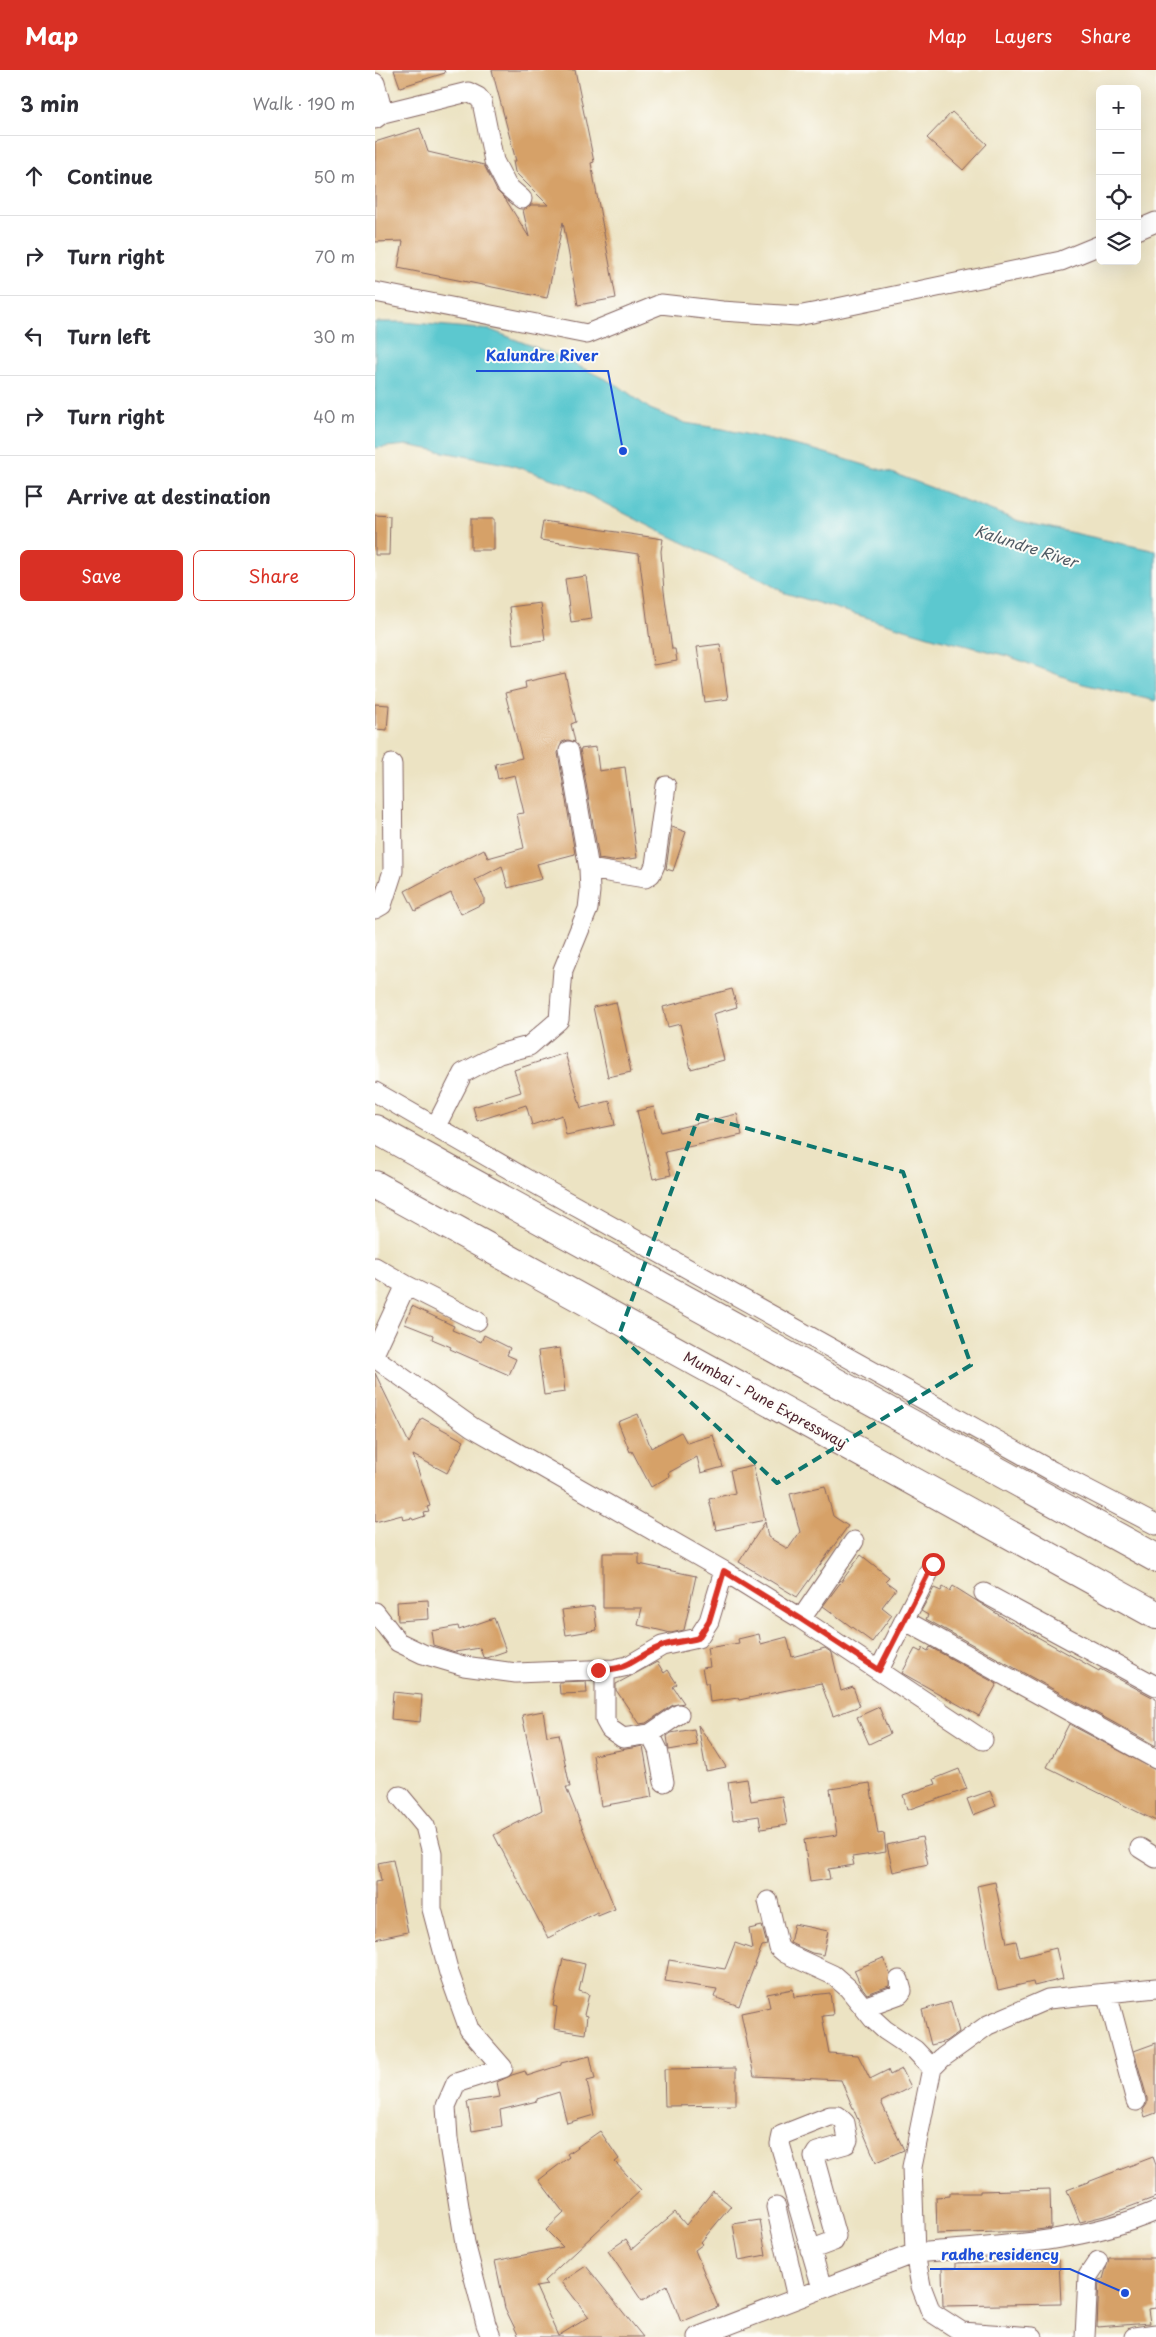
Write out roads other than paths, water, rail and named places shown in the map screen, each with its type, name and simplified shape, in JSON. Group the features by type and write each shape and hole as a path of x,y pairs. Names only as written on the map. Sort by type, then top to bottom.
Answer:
{"highway":[{"path":"375,1129 1156,1558"},
{"name":"Mumbai - Pune Expressway","path":"375,1185 1156,1615"}],"street":[{"path":"375,83 379,116 468,92 473,94 482,102 494,161 507,186 522,199"},
{"path":"1141,228 1156,222"},
{"path":"375,292 587,334 661,304 722,311 797,316 1061,261 1096,247"},
{"path":"436,1126 463,1073 499,1054 529,1046 559,1020 563,970 588,909 590,891 589,869 569,751"},
{"path":"375,909 382,905 393,871 392,764"},
{"path":"589,869 645,878 651,874 655,865 665,786"},
{"path":"375,1092 530,1181 1052,1471 1156,1525"},
{"path":"375,1267 477,1321"},
{"path":"375,1352 406,1285"},
{"path":"375,1358 472,1427 724,1571 801,1619 983,1740"},
{"path":"801,1619 854,1541"},
{"path":"879,1670 933,1564"},
{"path":"375,1612 398,1642 423,1654 464,1666 516,1673 605,1670 628,1666 662,1646 698,1638 709,1621 724,1571"},
{"path":"984,1593 1156,1686"},
{"path":"904,1620 1156,1759"},
{"path":"605,1670 605,1720 610,1729 623,1738 650,1734 679,1714"},
{"path":"650,1734 658,1750 664,1782"},
{"path":"400,1796 425,1826 432,1853 432,1909 449,1973 469,2028 503,2068 456,2084 445,2106 447,2139 465,2242 491,2337"},
{"path":"1140,1848 1156,1858"},
{"path":"768,1901 779,1948 785,1953 833,1975 885,2030 915,2050 932,2068"},
{"path":"864,2007 900,1994 902,1990 899,1980"},
{"path":"1033,2337 961,2334 931,2312 921,2286 915,2253 912,2167 932,2068 942,2058 988,2025 1048,1999 1156,1988"},
{"path":"1107,1993 1136,2101"},
{"path":"811,2250 835,2241 837,2236 814,2157 817,2152 846,2144 849,2140 845,2123 838,2116 829,2116 782,2135 780,2144 822,2288"},
{"path":"777,2207 797,2298"},
{"path":"697,2337 915,2253 1065,2237 1134,2221 1156,2211"},
{"path":"1085,2337 1088,2276 1098,2261"},
{"path":"1134,2337 1156,2334"}],"water":[{"path":"375,322 403,322 491,330 560,357 619,386 650,409 685,423 723,429 815,450 898,475 1019,521 1156,551 1156,701 1083,684 1008,656 935,638 785,593 567,484 511,465 407,445 375,448"}],"place":[{"name":"Kalundre River","path":"623,451"},
{"name":"radhe residency","path":"1125,2293"}]}
